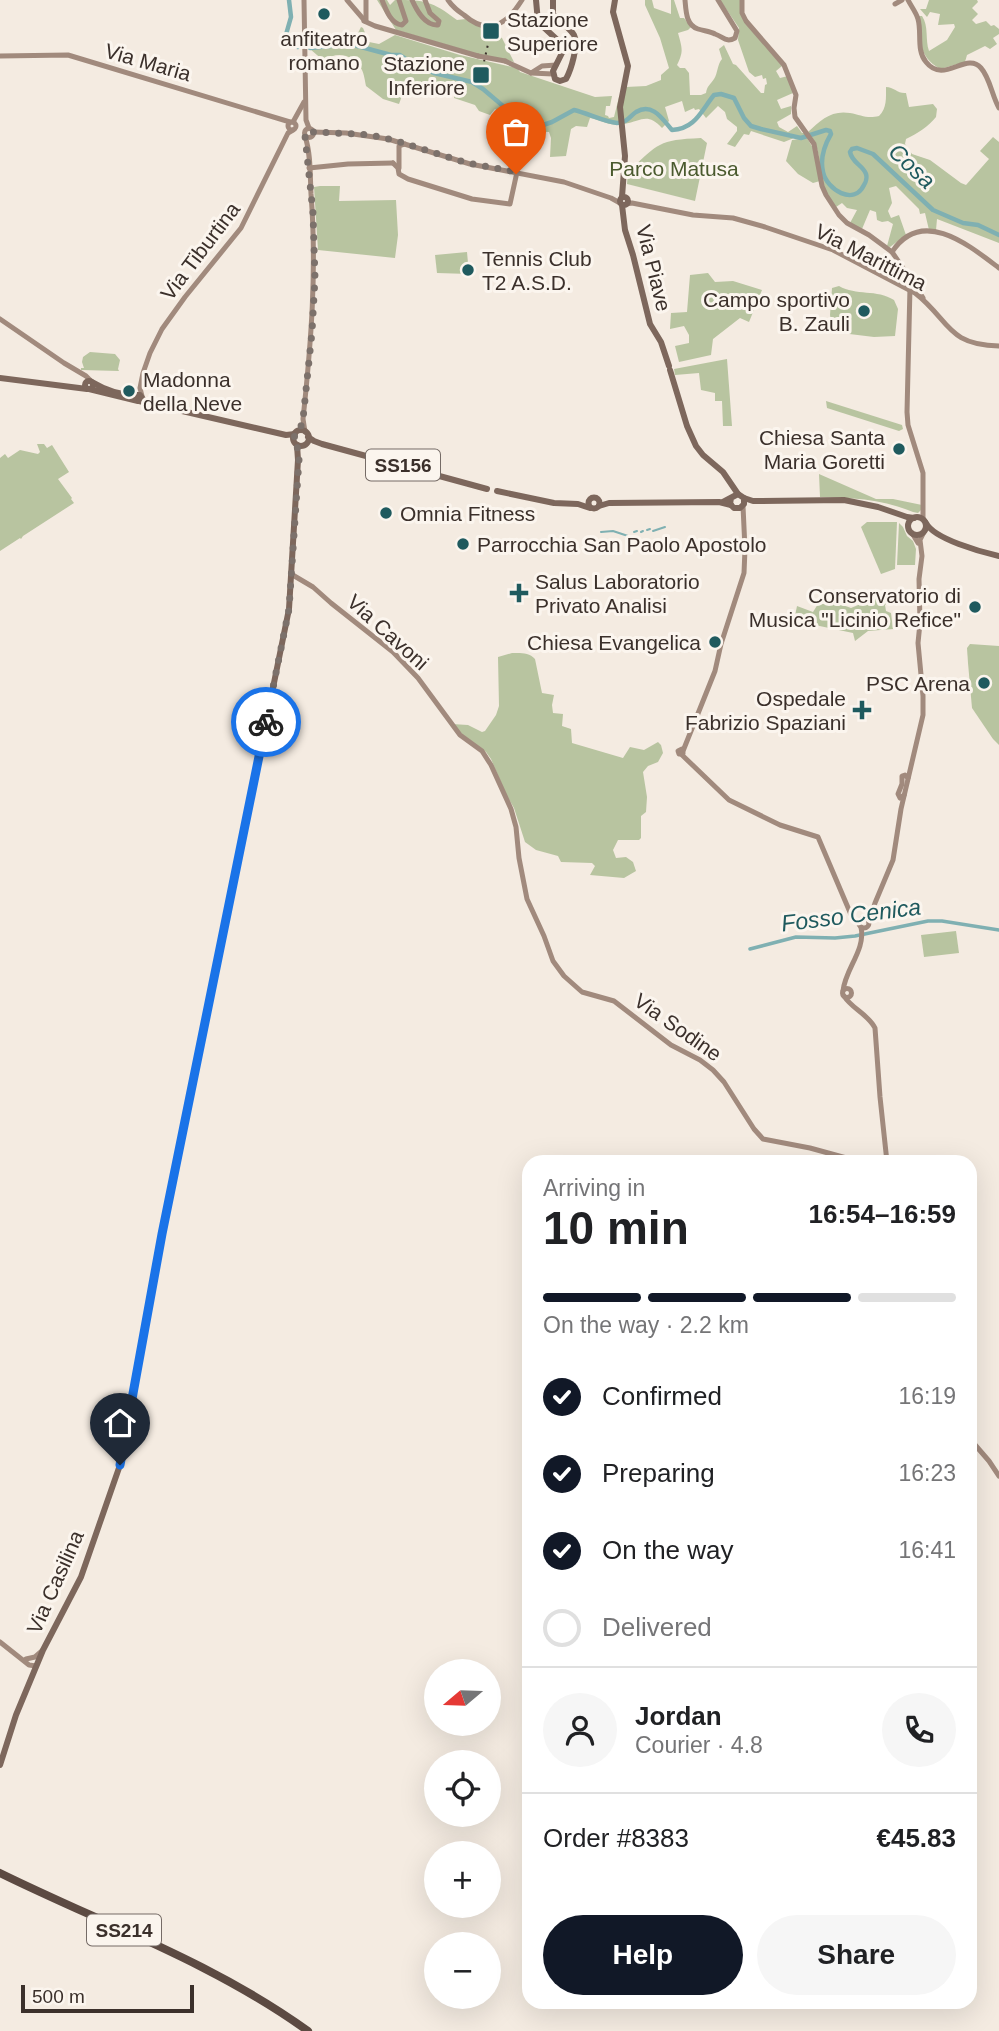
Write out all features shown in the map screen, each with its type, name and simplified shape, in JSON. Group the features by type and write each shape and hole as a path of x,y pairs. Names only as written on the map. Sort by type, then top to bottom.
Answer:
{"highway":[{"name":"SS214","path":"3,1877 172,1952 253,1996 308,2031"}],"main road":[{"path":"536,0 538,22 565,47 553,74 555,79 560,81 567,77 576,40 573,33 553,14 553,0"},
{"name":"Via Piave","path":"615,0 613,12 628,66 620,99 625,154 625,230 650,324 661,342 687,426 703,455 723,472 737,501"},
{"path":"0,378 73,386 88,385 130,397 141,394"},
{"name":"SS156","path":"141,394 152,404 318,443 487,489"},
{"name":"Via Casilina","path":"0,1765 32,1676 30,1663 43,1650 80,1578 120,1465 162,1234 289,609 301,439"},
{"path":"497,491 554,503 589,504 595,509 598,503 861,502 902,516 920,519 938,534 999,556"},
{"path":"902,516 912,533 938,534"},
{"path":"908,524 920,519"},
{"path":"920,519 924,532"}],"street":[{"path":"301,439 315,278 306,123 304,0"},
{"path":"347,0 379,26 478,56 505,61 531,72 553,74"},
{"path":"365,17 366,0"},
{"path":"382,0 393,21 402,25 406,20 399,0"},
{"path":"412,0 428,23 438,25 439,22 430,13 425,0"},
{"path":"448,0 466,17 482,26 494,26 511,15 522,0"},
{"path":"685,0 687,18 694,27 717,34 726,41 732,40 737,31 718,0"},
{"path":"742,0 742,13 746,21 788,73 796,95 794,114 814,144 822,186 839,215 892,252 926,302"},
{"path":"895,4 902,0"},
{"path":"908,0 918,19 920,48 925,61 934,69 942,71 970,63 977,65 984,72 999,108"},
{"name":"Via Maria","path":"0,56 68,55 222,100 308,132 371,135 405,144"},
{"path":"531,72 542,66 556,65"},
{"name":"Via Tiburtina","path":"141,394 142,375 162,329 188,292 241,228 290,126 306,99"},
{"path":"309,168 393,163 398,156 398,146 394,141"},
{"path":"399,172 399,146 405,144"},
{"name":"Via Marittima","path":"405,144 467,163 564,182 611,198 693,215 733,218 833,250 910,290 926,302 961,339 974,344 999,346"},
{"path":"393,163 401,176 408,179 472,199 510,204 517,172"},
{"path":"892,252 902,240 912,234 930,231 960,240 999,268"},
{"path":"907,274 910,290 906,412 923,473 924,509 920,519"},
{"path":"0,319 70,367 88,385"},
{"path":"130,397 141,394"},
{"path":"737,501 742,516 744,573 720,644 715,671 683,752 729,800 780,825 818,837 851,915 863,929"},
{"path":"886,1155 875,1028 855,1007 846,992 847,975 863,929 893,860 902,797 898,793 902,776 906,776 912,758 923,711 918,643 920,538 924,532"},
{"path":"912,533 920,549"},
{"name":"Via Cavoni","path":"291,574 324,594 331,603 393,652 418,678 460,735 482,751 511,809 527,899 553,961 572,984"},
{"name":"Via Sodine","path":"572,984 585,993 614,1001 671,1045 713,1070 763,1139 836,1155"},
{"path":"977,1446 999,1476"},
{"path":"0,1642 30,1663 43,1650"}],"green space":[{"path":"377,0 387,0 390,5 395,0 421,1 434,5 457,20 466,19 502,38 514,62 396,30"},
{"path":"645,0 652,0 654,8 671,14 671,0 674,0 680,18 684,18 691,27 678,33 682,49 677,65 689,73 690,95 706,93 722,59 719,49 724,45 733,64 764,93 766,78 763,79 762,75 755,77 749,72 738,40 739,28 720,0 740,0 742,17 782,66 776,71 780,78 788,76 793,93 777,100 781,109 791,106 791,114 777,122 779,127 788,132 797,126 804,133 813,148 820,181 813,183 798,174 786,161 792,140 799,139 794,138 784,142 751,131 749,135 744,134 735,147 727,144 737,127 718,106 706,118 699,109 685,112 682,101 665,107 669,121 662,128 648,119 624,124 622,107 626,87 646,86 661,80 661,75 669,68"},
{"path":"929,0 977,0 972,8 978,14 972,20 976,24 986,21 999,29 999,34 993,38 997,44 990,49 985,46 967,55 965,62 940,69 924,52 918,16 922,16 925,24 929,51 947,40 955,27 954,24 938,25 940,14 930,12 927,17 920,9 926,9"},
{"path":"361,27 369,42 379,44 395,35 460,55 517,68 520,72 595,97 612,96 610,106 606,106 605,115 609,118 614,117 619,97 620,124 608,124 590,118 587,127 576,126 571,129 566,156 550,157 549,132 526,131 495,109 490,115 479,111 475,105 454,98 455,92 429,86 427,93 415,84 403,93 399,104 383,99 366,86 362,70 355,61 340,55 324,61 310,49 309,40 357,35"},
{"path":"886,87 906,93 909,107 933,104 937,109 933,121 906,139 905,144 912,154 930,160 961,183 966,185 989,159 980,151 993,137 999,142 999,243 937,219 936,230 929,230 925,213 920,214 919,209 896,186 889,188 892,203 888,211 891,218 899,215 906,235 890,247 887,246 893,224 877,220 876,212 870,210 862,229 850,223 857,210 847,208 842,203 836,207 825,190 818,151 808,132 822,120 837,113 879,116 885,106"},
{"name":"Parco Matusa","path":"701,138 707,143 695,201 627,184 628,172 653,149 667,142"},
{"path":"340,186 339,201 396,200 398,235 395,258 318,250 314,187"},
{"path":"467,252 469,274 437,273 435,255"},
{"path":"708,273 715,282 733,281 762,290 749,322 740,318 713,339 711,355 679,362 675,346 689,343 689,335 684,326 670,329 671,313 687,312 690,275"},
{"name":"Campo sportivo B. Zauli","path":"839,286 894,300 898,309 895,336 874,337 833,332 830,315 832,288"},
{"path":"90,352 115,354 120,360 119,371 81,370 84,368 83,357"},
{"path":"727,359 732,426 723,426 722,401 715,401 715,393 701,390 699,373 675,375 674,369"},
{"path":"826,401 902,425 903,429 899,431 827,408"},
{"path":"37,444 44,444 47,448 52,445 69,472 58,479 74,503 0,551 0,458 5,454 8,458 20,450 38,454 40,452"},
{"path":"819,474 876,499 893,499 922,505 922,509 918,513 867,500 820,497"},
{"path":"867,522 897,522 895,569 881,574 861,527"},
{"path":"899,523 913,541 916,549 915,565 897,565"},
{"path":"894,590 891,600 885,605 886,611 891,613 893,629 868,631 855,641 853,633 810,624 807,619 795,616 797,606 813,612 818,604 840,604 851,608"},
{"name":"PSC Arena","path":"970,644 999,646 999,745 972,708 967,648"},
{"path":"512,653 527,654 535,659 542,693 554,695 553,713 563,714 562,726 571,729 572,743 623,758 630,747 644,750 658,742 661,745 663,753 658,762 648,766 643,772 647,797 646,812 641,816 641,838 618,840 613,850 616,858 626,857 633,862 636,871 624,878 590,875 595,866 592,863 561,862 558,856 536,850 525,842 514,808 491,759 452,724 468,725 485,731 499,706 498,657"},
{"path":"956,931 959,953 924,957 921,935"}],"waterway":[{"name":"Cosa","path":"289,0 291,17 285,38 289,45 298,47"},
{"name":"Cosa","path":"310,48 350,44 400,55 434,73 472,82 509,111 532,125 540,126 574,110 620,123 636,112 648,109 657,114 672,130 680,129 692,123 714,95 721,94 734,98 751,126 801,138 830,131 822,157 822,167 826,179 835,190 848,195 854,194 860,191 865,182 865,171 850,152 857,148 873,154 933,210 999,235"},
{"path":"653,531 665,527"},
{"path":"601,532 613,531 631,537"},
{"name":"Fosso Cenica","path":"750,949 796,937 855,936 928,921 999,930"}],"railway":[{"path":"481,75 491,31"}],"way so far":[{"path":"266,722 289,609 299,460 297,445 293,439 303,419 312,332 314,231 305,136 310,137 313,132 371,135 435,155 517,172 516,174"}],"place":[{"name":"anfiteatro romano","path":"324,14"},
{"name":"Stazione Superiore","path":"491,31"},
{"name":"Stazione Inferiore","path":"481,75"},
{"name":"Tennis Club T2 A.S.D.","path":"468,270"},
{"name":"Campo sportivo B. Zauli","path":"864,311"},
{"name":"Madonna della Neve","path":"129,391"},
{"name":"Chiesa Santa Maria Goretti","path":"899,449"},
{"name":"Omnia Fitness","path":"386,513"},
{"name":"Parrocchia San Paolo Apostolo","path":"463,544"},
{"name":"Salus Laboratorio Privato Analisi","path":"519,593"},
{"name":"Conservatorio di Musica \"Licinio Refice\"","path":"975,607"},
{"name":"Chiesa Evangelica","path":"715,642"},
{"name":"PSC Arena","path":"984,683"},
{"name":"Ospedale Fabrizio Spaziani","path":"862,710"}],"route":[{"path":"120,1465 162,1234 266,722"}]}
